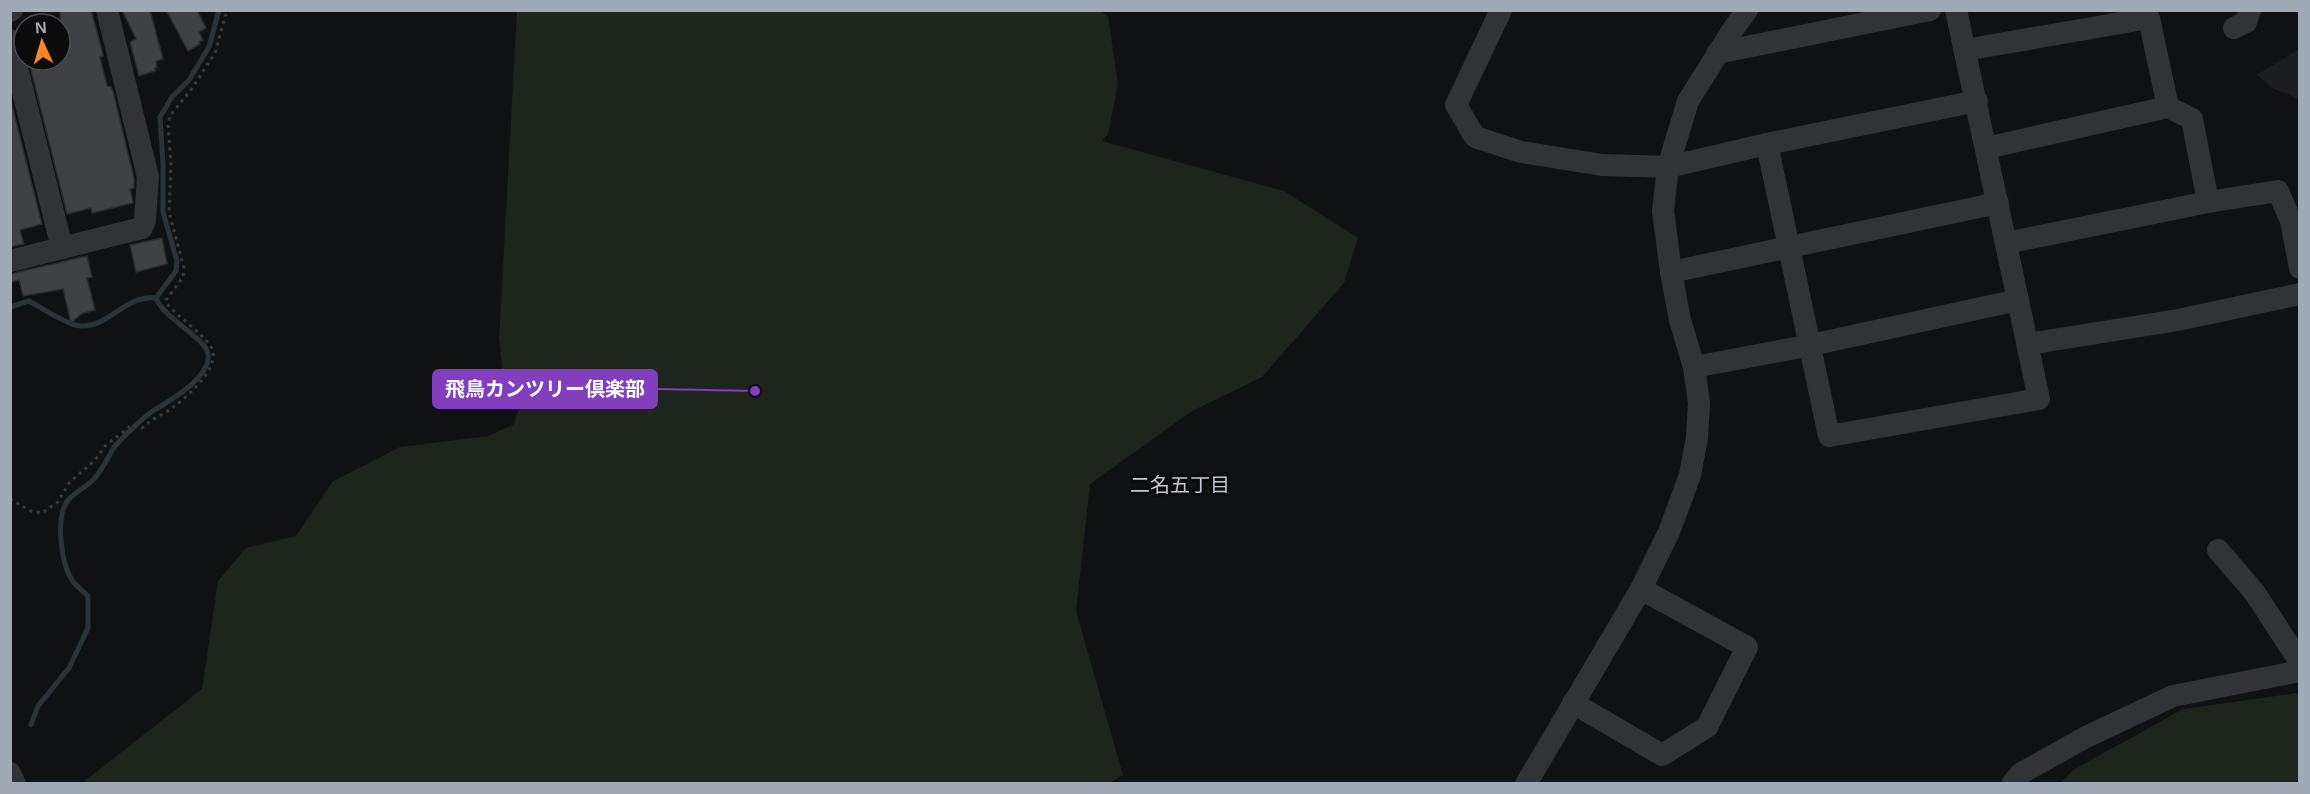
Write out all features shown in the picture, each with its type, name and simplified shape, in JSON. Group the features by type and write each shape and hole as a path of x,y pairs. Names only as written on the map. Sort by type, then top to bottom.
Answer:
{"street":[{"path":"10,261 142,228 145,220 148,177 107,10"},
{"path":"1500,10 1456,105 1475,137 1521,152 1602,165 1668,167 1767,144 1977,101"},
{"path":"1526,783 1641,589 1669,532 1690,475 1697,438 1699,403 1694,367 1680,320 1671,272 1663,211 1668,167 1688,101 1747,10"},
{"path":"1718,53 1930,10"},
{"path":"1767,144 1829,436 2039,399 1956,10"},
{"path":"2235,28 2246,22 2250,10"},
{"path":"1965,50 2092,19 2149,18 2168,107"},
{"path":"10,40 62,248"},
{"path":"1986,148 2168,107 2192,118 2208,202"},
{"path":"2006,243 2208,202 2278,191 2291,222 2300,268"},
{"path":"1671,272 1998,203"},
{"path":"2028,344 2178,320 2300,294"},
{"path":"1694,367 1811,345 2018,300"},
{"path":"2218,550 2255,592 2300,662"},
{"path":"1573,703 1662,755 1707,727 1747,647 1641,589"},
{"path":"2012,783 2020,774 2084,738 2173,696 2300,670"},
{"path":"10,773 15,783"}],"path":[{"path":"10,499 31,511 42,513 51,509 69,483 95,460 115,436 132,425 142,428 154,417 176,405 208,372 213,359 212,347 167,304 166,300 183,277 184,268 169,212 171,164 168,125 170,116 193,87 215,53 228,10"}],"shaded area":[{"path":"517,11 1100,11 1108,16 1118,84 1108,134 1102,141 1284,191 1358,238 1344,283 1262,377 1192,411 1090,484 1076,611 1123,775 1108,784 82,783 202,689 218,581 246,548 296,536 333,481 400,447 488,436 513,425 523,399 504,382 499,339"},
{"path":"2299,49 2299,99 2274,89 2257,75"},
{"path":"2296,693 2300,696 2299,783 2061,783 2073,770 2183,709"}],"building":[{"path":"60,10 91,10 102,51 103,56 100,57 107,86 113,91 134,178 134,188 130,189 133,203 92,213 91,208 67,214 32,72 72,72 72,12 60,12"},
{"path":"122,10 150,10 163,59 156,61 155,71 139,76 130,42 136,39"},
{"path":"166,10 197,10 206,28 199,32 203,40 199,42 200,44 188,51"},
{"path":"11,101 42,224 20,230 24,244 10,247"},
{"path":"162,238 167,264 136,272 130,245"},
{"path":"87,256 92,277 87,278 95,310 81,314 71,323 63,289 23,296 19,280 10,282 10,274"}],"waterway":[{"path":"10,307 29,301 75,325 96,324 134,302 144,298 156,298 176,271 177,261 163,212 160,117 172,97 189,80 209,47 219,10"},
{"path":"31,725 38,706 69,668 88,628 88,596 72,580 62,552 61,528 64,508 68,500 90,483 102,469 113,449 126,435 149,414 197,380 207,363 208,354 200,341 167,313 156,298"}],"place":[{"name":"飛鳥カンツリー倶楽部","path":"755,391"}],"district":[{"name":"二名五丁目","path":"1180,485"}]}
